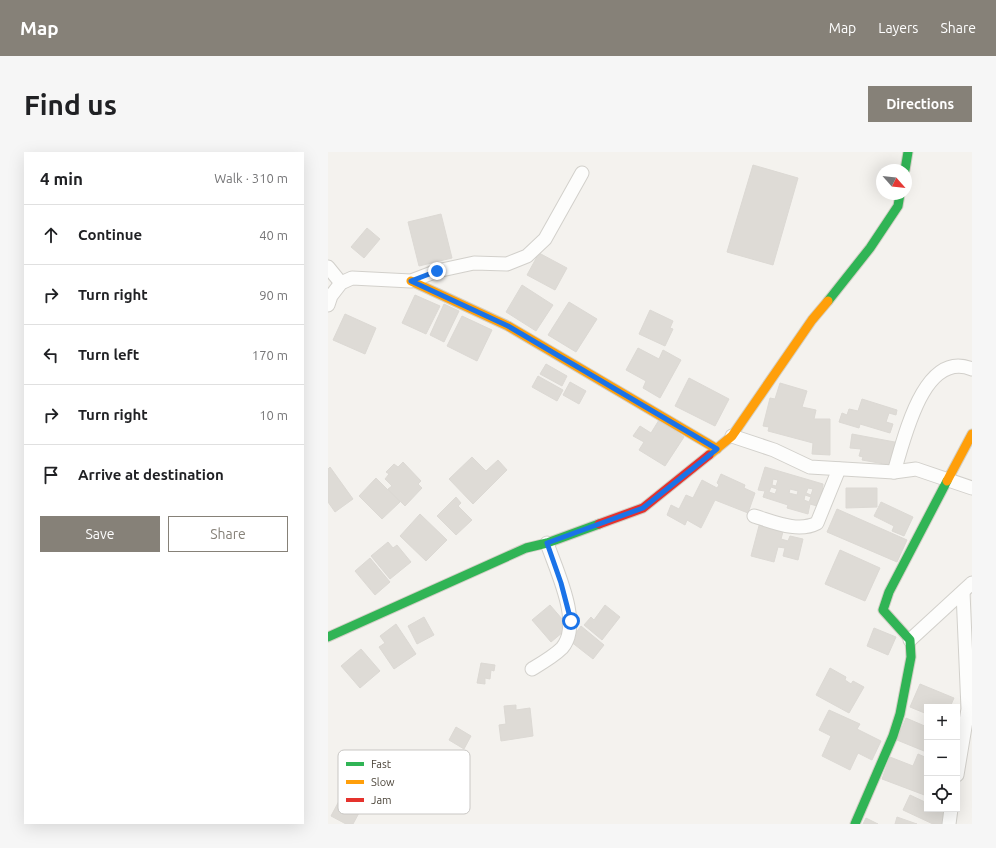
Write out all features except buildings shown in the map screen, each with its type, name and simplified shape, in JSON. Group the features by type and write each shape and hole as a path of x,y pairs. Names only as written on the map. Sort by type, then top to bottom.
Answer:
{"street":[{"path":"906,164 908,152"},
{"path":"411,281 437,271 474,263 507,264 527,256 545,239 582,173"},
{"path":"328,636 526,548 547,543 643,508 732,436 812,320 870,248 898,206 899,200"},
{"path":"328,267 341,283"},
{"path":"328,305 331,296 341,283 352,278 411,281 508,326 717,449"},
{"path":"894,472 915,404 927,385 947,368 955,365 965,366 972,369"},
{"path":"855,824 893,736 900,714 911,657 910,640 883,610 890,592 972,434"},
{"path":"732,436 774,450 810,467 894,472 916,469 972,488"},
{"path":"754,516 793,527 808,527 817,523 839,469"},
{"path":"532,669 562,648 570,635 571,621 561,583 547,543"},
{"path":"910,640 970,585"},
{"path":"960,757 968,709 970,585"},
{"path":"949,824 951,812"}],"traffic: fast":[{"path":"906,164 908,152"},
{"path":"828,301 870,248 898,206 899,200"},
{"path":"855,824 893,736 900,714 911,657 910,640 883,610 889,592 947,481"},
{"path":"328,637 526,548 547,543 599,524"}],"traffic: slow":[{"path":"411,281 508,326 717,449"},
{"path":"709,455 732,436 812,320 828,301"},
{"path":"947,481 972,434"}],"traffic: jam":[{"path":"599,524 643,508 709,455"}],"route":[{"path":"437,271 411,281 508,326 603,380 717,449 643,508 547,543 561,583 571,621"}]}
